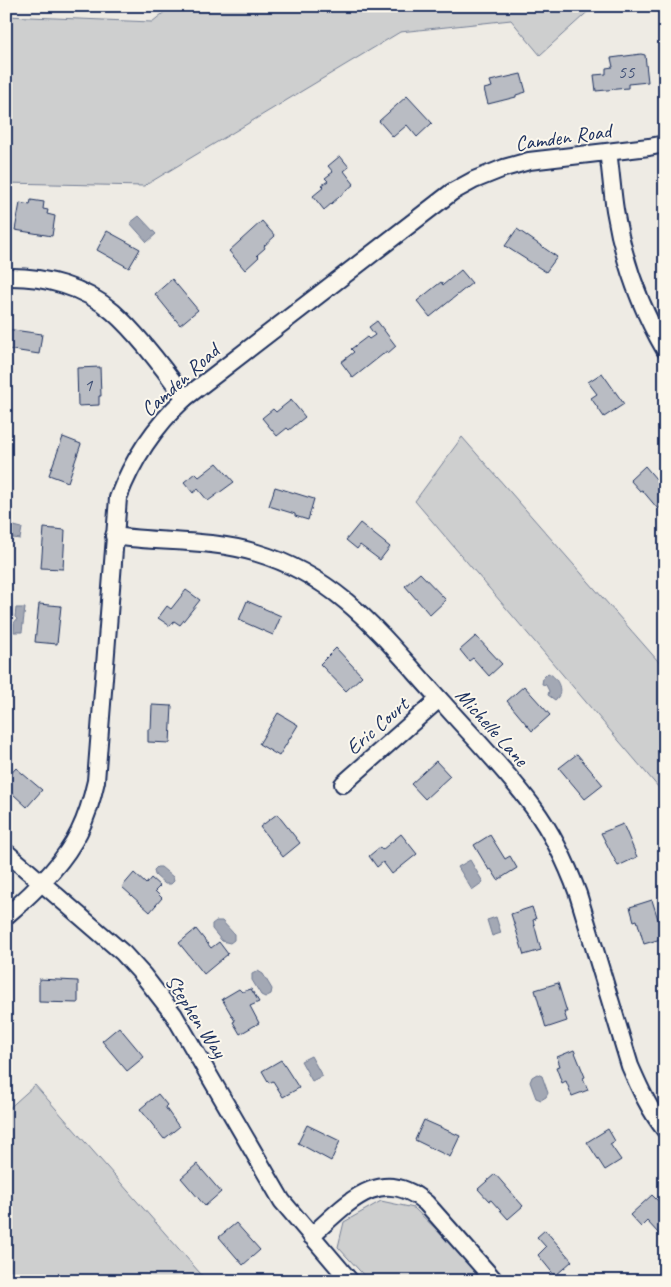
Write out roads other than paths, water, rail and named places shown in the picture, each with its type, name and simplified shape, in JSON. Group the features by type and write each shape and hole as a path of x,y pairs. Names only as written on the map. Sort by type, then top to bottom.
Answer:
{"street":[{"name":"Camden Road","path":"6,916 42,882 79,834 95,788 118,498 136,457 149,436 166,415 185,398 432,206 474,180 504,168 529,161 665,144"},
{"path":"608,152 615,210 628,268 656,334 665,350"},
{"path":"6,277 23,276 53,281 86,295 113,312 133,333 185,398"},
{"name":"Michelle Lane","path":"114,536 222,545 257,553 291,566 320,582 366,618 510,779 534,808 554,839 578,894 630,1066 641,1091 665,1130"},
{"name":"Eric Court","path":"343,784 439,699"},
{"name":"Stephen Way","path":"6,852 123,953 144,975 174,1016 282,1201 350,1281"},
{"path":"311,1236 354,1199 368,1190 380,1187 393,1187 406,1190 417,1195 426,1203 495,1281"}]}
